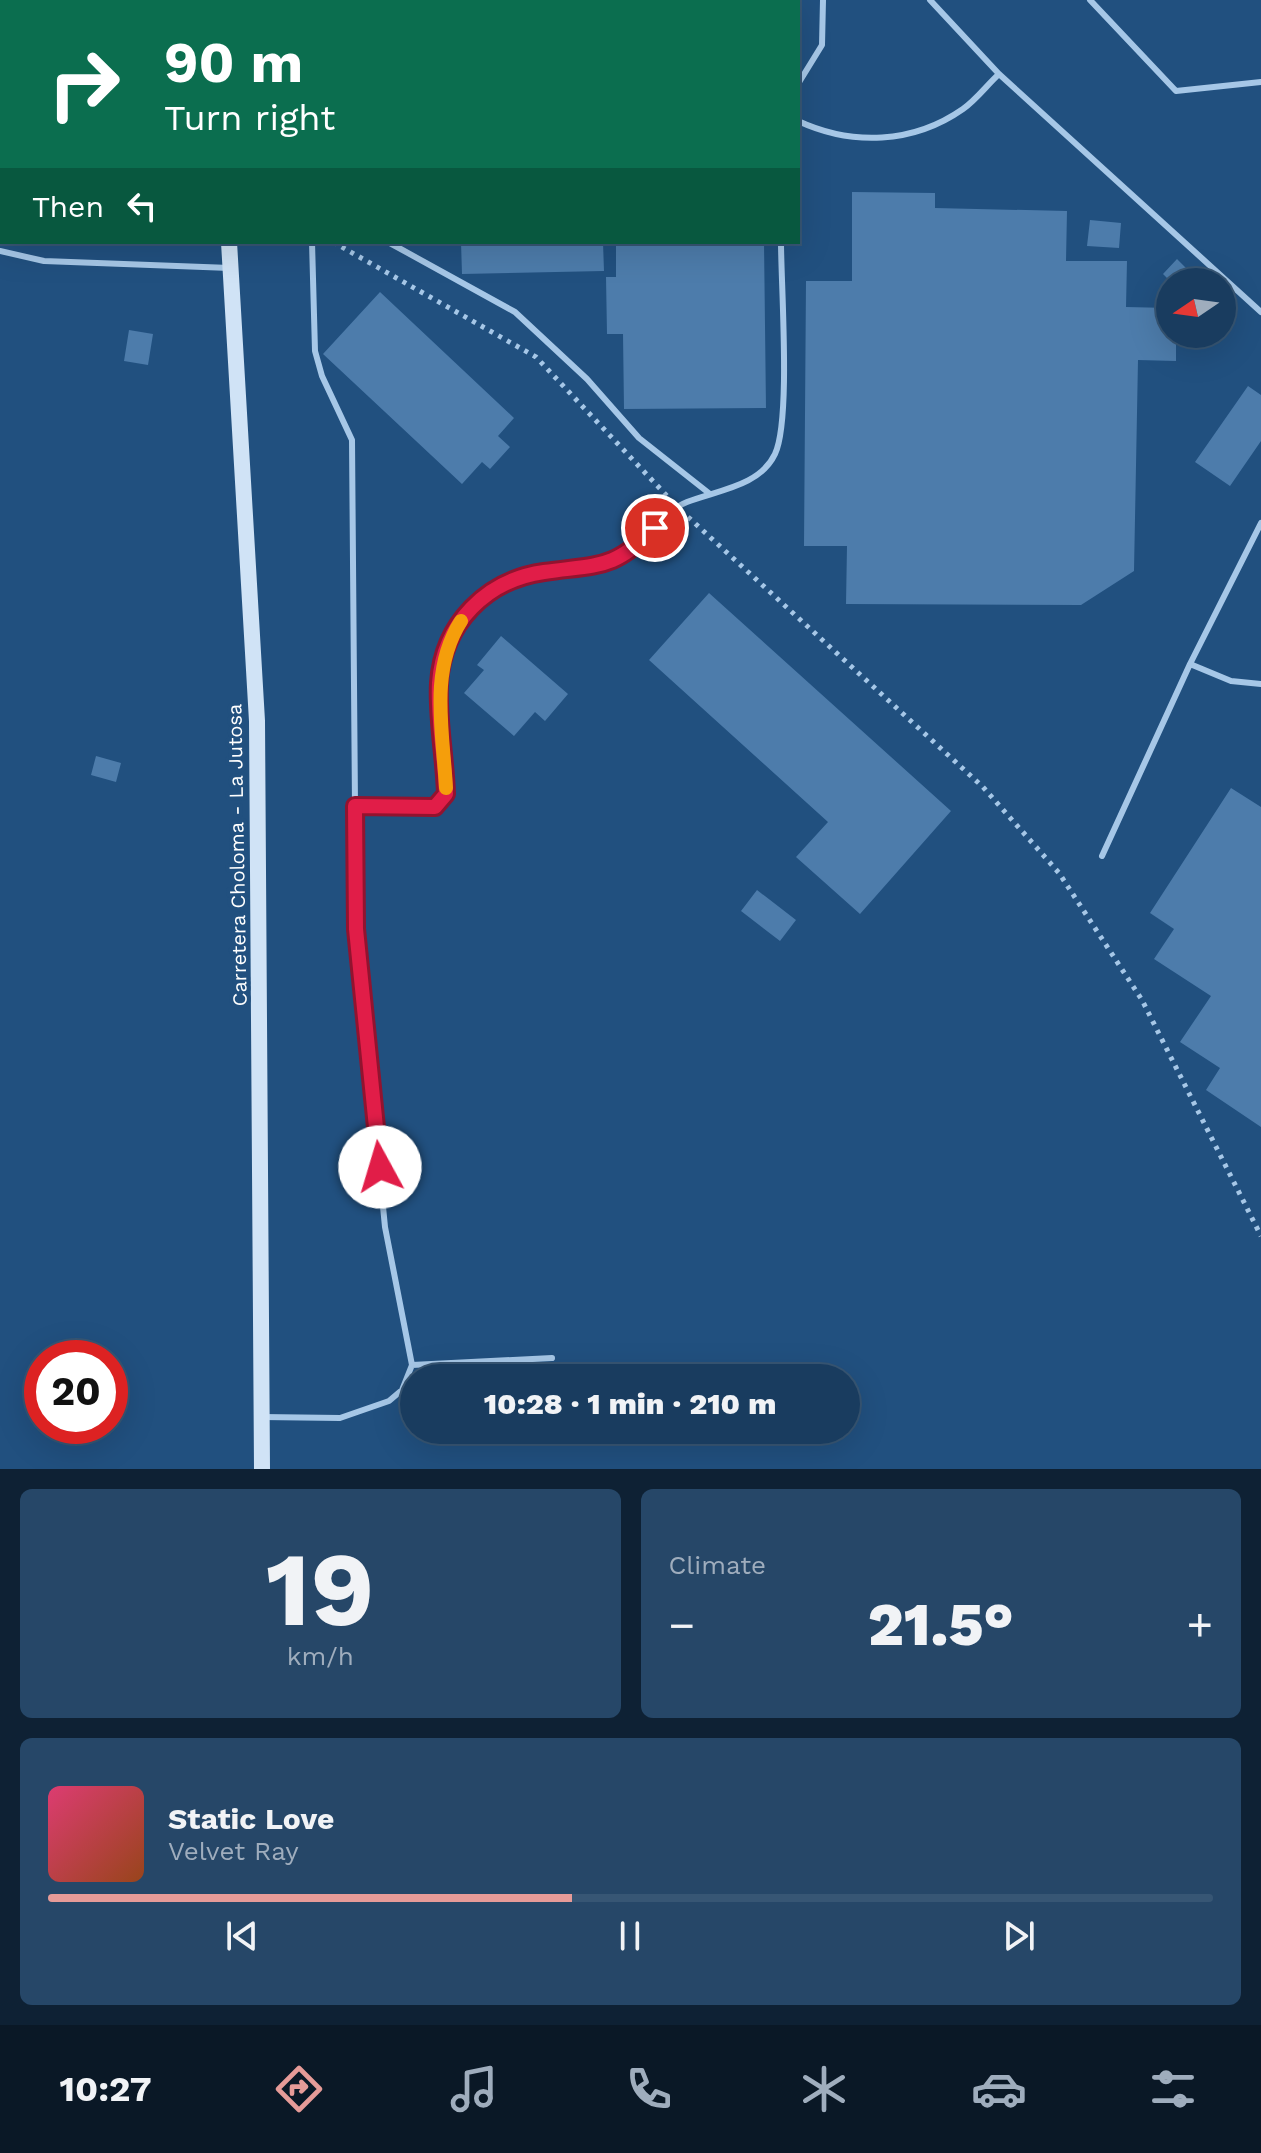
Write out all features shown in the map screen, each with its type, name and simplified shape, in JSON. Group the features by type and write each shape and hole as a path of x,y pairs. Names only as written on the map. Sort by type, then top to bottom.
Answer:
{"street":[{"name":"Carretera Choloma - La Jutosa","path":"229,244 257,721 262,1469"}],"lane":[{"path":"800,81 822,45 823,0"},
{"path":"930,0 999,74 1261,312"},
{"path":"1090,0 1176,91 1261,82"},
{"path":"800,122 825,133 873,140 921,131 964,108 999,74"},
{"path":"312,244 315,351 322,376 352,440 356,929 382,1196 412,1364"},
{"path":"392,244 515,312 587,379 639,438 710,494"},
{"path":"355,806 435,807 446,794 439,681 451,636 471,605 504,582 621,558 677,506 763,473 776,452 782,417 781,244"},
{"path":"0,251 44,261 230,268"},
{"path":"1102,856 1190,664 1261,523"},
{"path":"1190,664 1231,681 1261,684"},
{"path":"432,1364 552,1358"},
{"path":"260,1417 340,1418 389,1401 400,1392"}],"path":[{"path":"337,244 536,357 677,506 983,787 1059,873 1142,1000 1261,1236"}],"building":[{"path":"852,192 935,193 935,208 1067,211 1066,261 1127,261 1126,307 1156,308 1156,348 1176,348 1176,361 1138,360 1134,571 1081,605 846,604 847,546 804,546 806,281 852,281"},
{"path":"1090,220 1121,223 1119,248 1087,246"},
{"path":"461,244 603,244 604,271 462,274"},
{"path":"616,244 764,244 766,408 624,409 623,334 607,334 606,277 616,277"},
{"path":"1177,259 1186,268 1169,268"},
{"path":"380,292 514,418 498,436 510,447 490,469 482,462 462,484 323,354"},
{"path":"129,330 153,334 148,365 124,361"},
{"path":"1248,386 1261,395 1261,441 1230,486 1195,462"},
{"path":"709,593 951,811 860,914 796,857 828,822 649,660"},
{"path":"501,636 568,694 545,721 535,712 514,736 464,693 484,670 477,665"},
{"path":"96,756 121,763 116,782 91,775"},
{"path":"1231,788 1261,807 1261,1127 1206,1090 1220,1068 1180,1042 1211,996 1154,959 1174,929 1150,913"},
{"path":"757,890 796,920 780,941 741,911"}],"slow traffic":[{"path":"446,788 439,681 451,636 461,621"}],"route":[{"path":"380,1167 356,929 355,806 394,809 435,807 446,794 439,681 451,636 471,605 504,582 535,573 609,563 621,558 655,528"}]}
